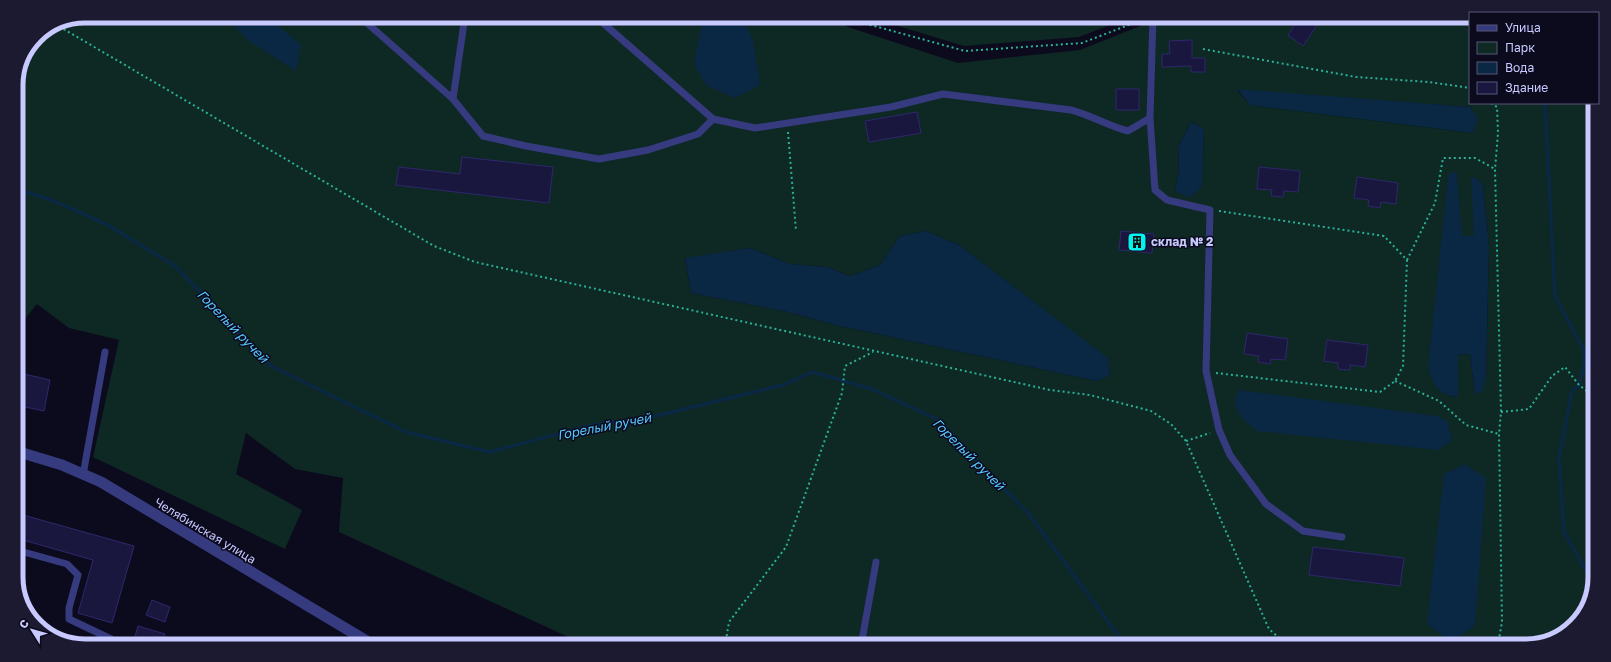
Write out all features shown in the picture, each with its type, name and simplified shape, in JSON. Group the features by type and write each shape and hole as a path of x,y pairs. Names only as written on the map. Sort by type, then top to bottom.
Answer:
{"street":[{"name":"Челябинская улица","path":"23,453 62,466 100,482 363,639"}],"lane":[{"path":"367,23 453,99 483,136 526,146 599,159 648,150 698,134 712,119"},
{"path":"453,99 464,23"},
{"path":"603,23 712,119 755,128 891,107 943,94 1071,110 1090,115 1111,126 1128,131 1150,118"},
{"path":"1153,23 1150,118 1155,190 1167,200 1210,210 1206,371 1219,430 1230,456 1266,504 1303,531 1342,538"},
{"path":"83,475 105,352"},
{"path":"23,552 67,564 78,575 69,608 69,619 111,639"},
{"path":"862,639 876,562"}],"path":[{"path":"864,23 965,51 1082,43 1132,23"},
{"path":"62,28 434,246 475,262 1050,390 1090,394 1151,411 1171,424 1186,441 1269,629 1280,639"},
{"path":"1203,49 1356,78 1430,82 1469,88"},
{"path":"1492,104 1497,107 1498,133 1495,169 1501,412 1498,434 1502,622 1499,639"},
{"path":"788,123 796,231"},
{"path":"1206,371 1380,392 1395,381 1403,366 1407,260 1435,203 1443,158 1475,158 1495,169"},
{"path":"1210,210 1384,236 1407,260"},
{"path":"726,639 729,622 786,547 842,393 845,366 874,352"},
{"path":"1501,412 1529,409 1552,376 1566,367 1579,385 1588,392"},
{"path":"1395,381 1439,401 1466,425 1498,434"},
{"path":"1186,441 1219,430"}],"green space":[{"path":"842,23 848,27 958,63 1080,50 1145,23 1469,23 1469,104 1588,104 1587,589 1580,608 1573,618 1561,629 1546,636 1526,639 573,639 339,532 343,478 295,469 246,433 236,474 302,510 285,549 93,457 119,340 69,328 37,304 23,321 24,73 33,50 41,41 50,33 73,24","holes":["1237,90 1470,107 1473,133 1250,105","1191,122 1204,129 1203,161 1175,191 1179,169 1178,147","1457,173 1461,236 1474,236 1477,178 1483,186 1489,245 1486,377 1475,395 1470,354 1458,355 1457,397 1450,396","926,231 959,245 1107,358 1110,374 1097,381 840,326 784,311 691,293 685,259 750,248 790,264 827,267 850,276 880,265 900,236"]},
{"path":"888,23 1115,23 1079,37 964,46"}],"water":[{"path":"232,23 275,23 301,45 296,71 249,41"},
{"path":"702,23 745,23 753,41 760,85 735,98 707,86 694,64"},
{"path":"1237,89 1470,107 1478,119 1473,133 1250,105"},
{"path":"1191,122 1204,129 1202,186 1190,198 1175,191 1179,169 1178,147"},
{"path":"1450,172 1457,173 1462,236 1474,236 1471,177 1477,178 1483,186 1489,245 1486,377 1483,390 1475,395 1470,354 1458,355 1458,397 1445,394 1437,388 1428,368 1448,179"},
{"path":"926,231 959,245 1108,358 1110,375 1097,381 840,326 784,311 691,293 685,258 750,248 790,264 827,267 850,276 880,265 900,236"},
{"path":"1239,390 1437,416 1448,422 1452,440 1439,450 1257,431 1242,418 1236,408 1236,396"},
{"path":"1465,464 1486,478 1475,626 1456,639 1447,639 1427,624 1444,474"}],"building":[{"path":"1296,23 1318,23 1303,46 1288,35"},
{"path":"1192,40 1192,58 1205,58 1205,72 1191,72 1191,66 1162,67 1162,54 1170,54 1169,41"},
{"path":"1116,89 1139,89 1139,110 1116,110"},
{"path":"917,112 921,133 869,142 865,121"},
{"path":"462,157 553,167 549,203 396,185 399,167 460,174"},
{"path":"1259,167 1300,171 1298,192 1284,191 1283,197 1271,196 1272,190 1257,189"},
{"path":"1357,177 1398,183 1396,204 1381,202 1380,208 1368,206 1369,200 1354,198"},
{"name":"склад № 2","path":"1121,231 1154,234 1152,253 1119,250"},
{"path":"1247,333 1288,339 1285,360 1271,359 1270,364 1258,362 1259,356 1244,354"},
{"path":"1327,340 1368,345 1365,367 1350,365 1350,370 1338,369 1338,363 1324,361"},
{"path":"23,374 50,380 44,411 23,406"},
{"path":"23,515 134,546 112,623 78,613 93,560 23,540"},
{"path":"1313,547 1404,558 1400,586 1309,575"},
{"path":"152,600 170,607 165,622 146,615"},
{"path":"138,626 165,634 164,639 134,639"},
{"path":"60,634 82,639 73,638"}],"waterway":[{"path":"1545,104 1555,296 1584,350 1584,365 1579,385 1572,391 1559,458 1564,532 1588,574"},
{"name":"Горелый ручей","path":"23,191 54,201 108,225 175,266 271,366 406,432 490,452 591,425 648,418 783,385 813,372 872,389 937,419 1028,513 1121,639"}],"place":[{"name":"склад № 2","path":"1137,242"}]}
